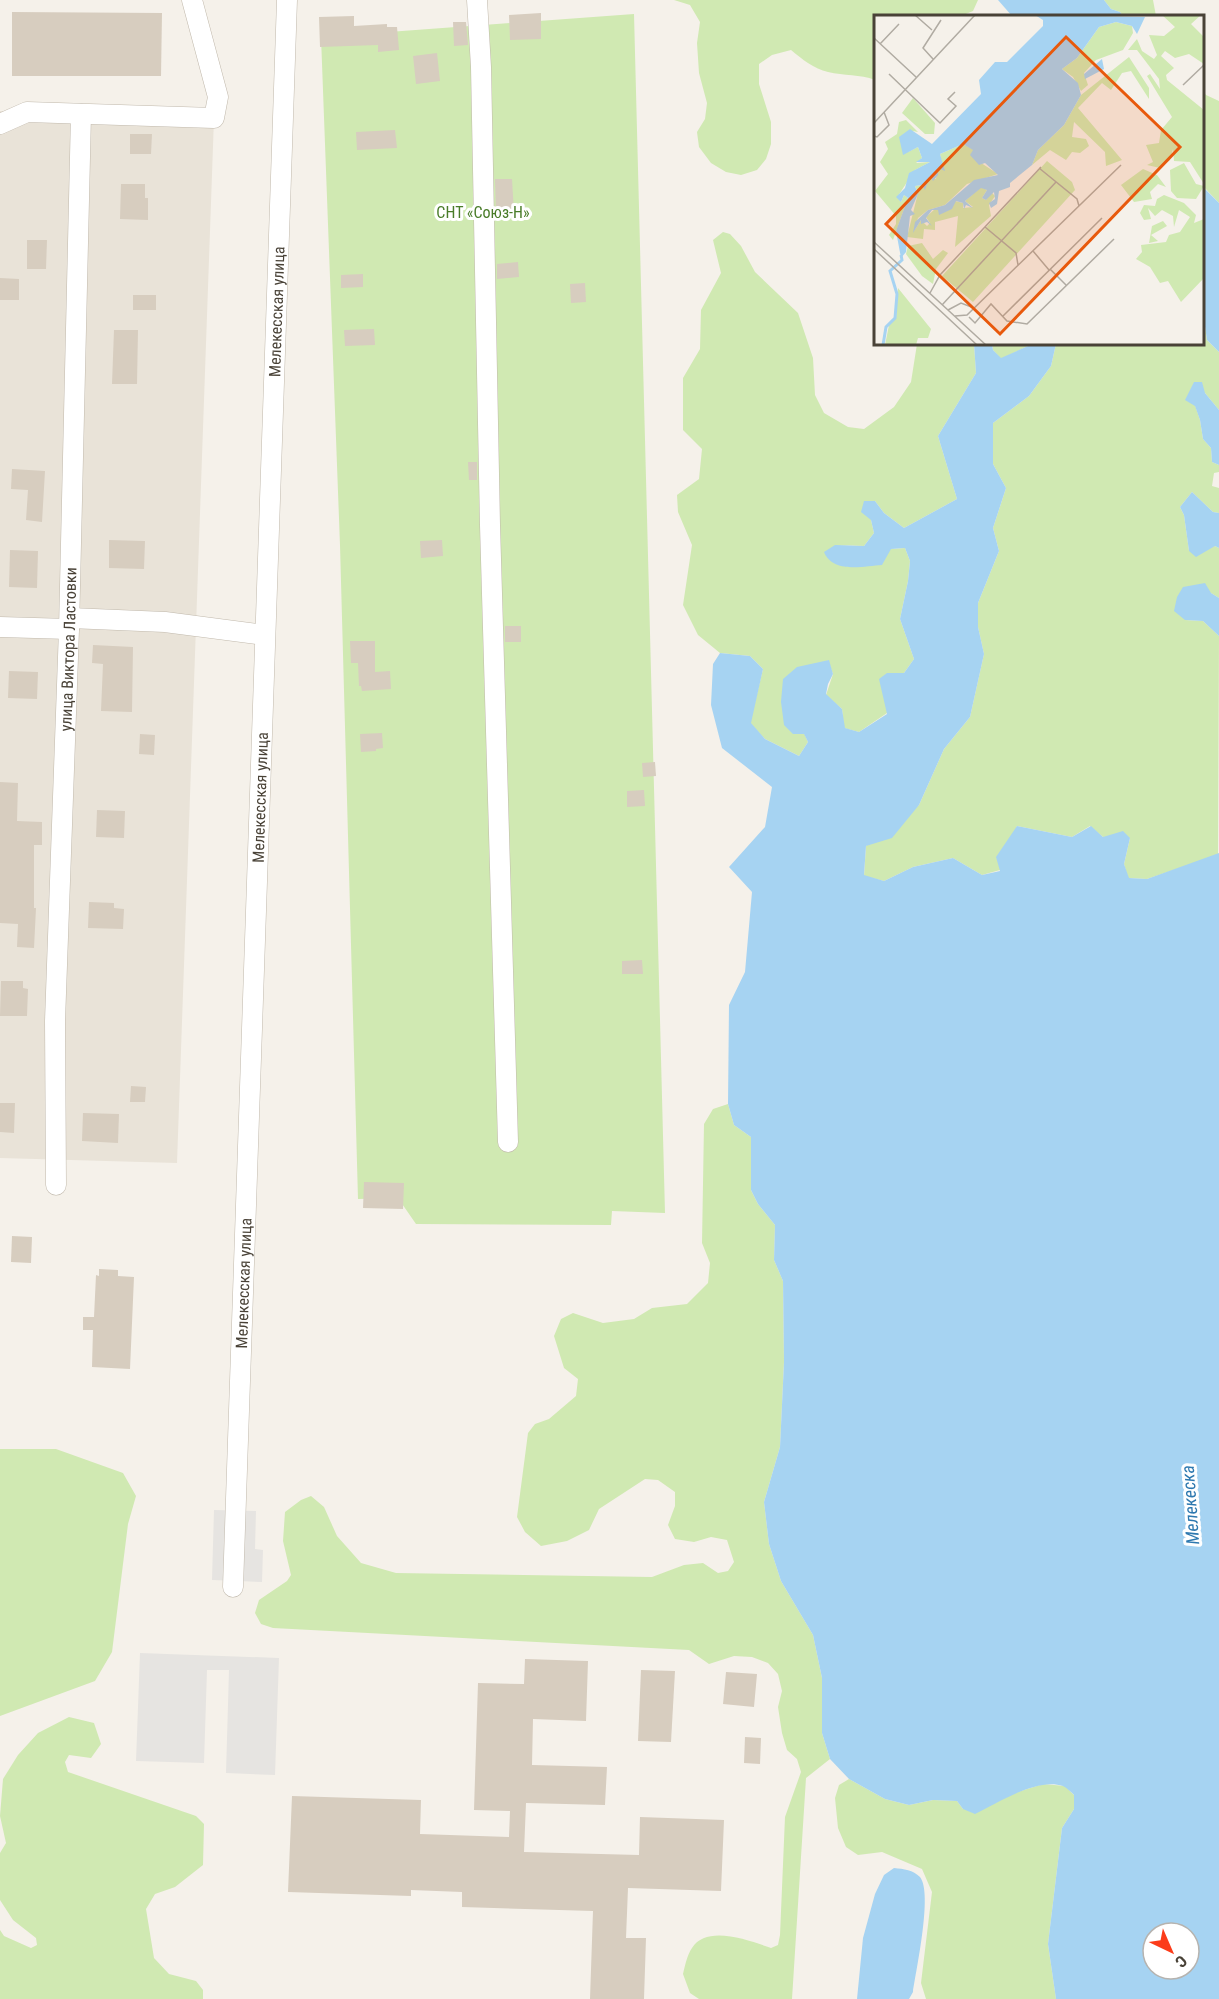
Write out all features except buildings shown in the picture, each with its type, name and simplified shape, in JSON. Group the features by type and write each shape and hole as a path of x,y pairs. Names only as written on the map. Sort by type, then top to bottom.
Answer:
{"street":[{"path":"0,124 27,112 214,118 218,98 192,0"},
{"path":"477,0 481,67 490,537 508,1142"},
{"name":"Мелекесская улица","path":"233,1587 286,2"},
{"name":"улица Виктора Ластовки","path":"56,1185 55,1021 70,623 81,114"},
{"path":"0,627 70,623 165,622 264,635"}],"shaded area":[{"path":"0,111 214,118 177,1163 0,1158"},
{"path":"214,1510 256,1511 255,1549 263,1550 262,1582 212,1580"},
{"path":"140,1653 279,1658 275,1775 226,1773 229,1670 207,1670 204,1763 136,1761"}],"green space":[{"path":"674,0 978,0 973,11 963,15 874,15 874,80 823,71 791,50 772,55 759,64 759,84 771,122 771,144 766,159 757,170 741,175 726,172 711,163 699,147 697,132 705,119 707,103 699,73 697,43 700,22 690,5"},
{"path":"1104,0 1153,0 1156,15 1122,15 1111,9"},
{"name":"СНТ «Союз-Н»","path":"634,14 665,1213 612,1211 611,1225 416,1224 398,1198 358,1199 340,545 321,37"},
{"path":"1204,92 1219,101 1219,203 1204,187"},
{"path":"723,232 730,234 741,246 755,272 798,313 813,358 815,395 824,413 848,427 864,429 894,407 911,382 917,345 974,345 976,373 938,436 957,499 904,528 884,513 875,501 871,520 874,533 864,546 835,545 905,548 910,561 900,619 914,659 904,673 887,673 887,713 859,732 844,728 842,709 826,695 833,674 828,660 804,733 808,742 799,756 765,739 750,723 763,669 750,656 720,653 698,635 683,605 692,545 678,512 677,495 699,479 702,449 683,430 683,378 700,349 701,310 721,273 713,240"},
{"path":"1204,320 1207,340 1219,352 1219,410 1205,393 1195,405 1203,439 1211,448 1212,462 1219,465 1219,472 1214,473 1212,486 1219,488 1219,513 1213,512 1192,492 1180,507 1184,515 1189,551 1215,546 1219,548 1219,598 1211,593 1185,620 1203,621 1219,636 1218,855 1147,879 1128,878 1124,864 1130,838 1103,837 1090,826 1072,837 1017,826 1000,870 982,875 953,858 913,867 884,881 864,876 866,846 919,805 944,749 970,717 984,654 978,627 978,603 999,551 993,528 1006,488 993,464 993,423 1029,396 1051,366 1056,345 1204,345"},
{"path":"992,345 1028,345 1001,359 993,350"},
{"path":"728,1104 734,1125 751,1137 751,1190 758,1204 775,1225 774,1260 783,1281 784,1362 780,1447 764,1502 769,1544 781,1581 813,1635 822,1678 822,1733 830,1759 806,1778 792,1999 699,1999 690,1993 683,1974 692,1948 699,1941 708,1937 729,1936 771,1948 778,1945 785,1817 801,1772 797,1759 787,1750 778,1707 782,1691 778,1674 768,1663 752,1657 734,1656 709,1664 689,1650 273,1628 261,1624 255,1613 259,1600 287,1581 291,1575 283,1541 285,1512 301,1500 311,1496 324,1507 337,1536 361,1563 396,1573 652,1577 684,1565 703,1563 718,1573 728,1571 734,1562 727,1540 711,1537 694,1542 675,1539 668,1525 675,1506 675,1492 658,1480 645,1479 599,1509 589,1530 567,1541 541,1546 525,1532 517,1517 528,1433 535,1424 549,1419 576,1396 578,1379 564,1368 554,1336 561,1319 573,1313 603,1323 634,1319 652,1308 687,1304 708,1283 710,1263 702,1243 704,1124 713,1109"},
{"path":"0,1449 56,1449 123,1473 136,1496 128,1524 112,1652 95,1681 0,1716"},
{"path":"69,1717 94,1723 101,1744 91,1758 69,1755 65,1762 68,1772 196,1816 204,1824 203,1865 175,1887 155,1894 146,1909 154,1958 169,1974 196,1981 203,1990 203,1999 0,1999 0,1930 4,1936 31,1948 37,1945 36,1938 13,1920 0,1900 0,1853 6,1843 0,1816 3,1779 18,1755 38,1733"},
{"path":"849,1779 885,1799 909,1805 933,1800 957,1801 963,1809 1043,1784 1065,1786 1074,1795 1074,1809 1062,1828 1048,1944 1056,1999 926,1999 921,1983 932,1892 922,1869 882,1852 858,1855 846,1847 838,1828 835,1798 839,1785"}],"water":[{"path":"998,0 1104,0 1111,9 1122,15 1011,15"},
{"path":"1204,188 1219,203 1219,352 1207,340 1204,320"},
{"name":"Мелекеска","path":"974,345 992,345 993,350 1001,358 1028,345 1056,345 1051,366 1029,396 993,423 993,464 1006,488 993,528 999,551 978,603 978,627 984,654 970,717 944,749 919,805 892,838 866,846 864,875 884,881 913,867 953,858 982,875 1000,871 996,857 1017,826 1072,837 1091,826 1103,837 1123,831 1130,838 1124,864 1129,878 1147,879 1219,853 1219,1999 1056,1999 1048,1944 1062,1828 1074,1809 1074,1795 1063,1786 1042,1785 1018,1793 975,1814 963,1809 957,1801 933,1800 909,1805 885,1799 849,1779 830,1759 822,1733 822,1678 813,1635 781,1581 769,1544 764,1502 780,1447 784,1362 783,1281 774,1260 775,1225 758,1204 751,1190 751,1137 734,1125 728,1104 729,1005 745,972 752,892 729,867 765,827 772,787 722,748 711,705 713,664 720,653 750,656 763,669 751,723 765,739 799,756 808,742 804,734 793,734 784,725 781,702 783,679 797,667 829,660 833,674 826,694 842,709 845,728 859,732 887,714 879,679 887,673 904,673 914,659 900,619 910,561 905,548 891,549 882,565 858,567 834,563 824,552 835,545 864,546 874,533 871,520 861,512 864,501 875,501 884,513 904,528 957,499 938,436 976,373"},
{"path":"1194,382 1202,382 1205,393 1219,410 1219,465 1212,462 1211,448 1203,439 1195,406 1185,400"},
{"path":"1192,492 1213,512 1219,513 1219,548 1215,546 1196,557 1189,551 1184,515 1180,507"},
{"path":"1205,583 1211,593 1219,598 1219,636 1203,621 1185,620 1174,611 1177,597 1183,587"},
{"path":"894,1868 914,1873 920,1877 924,1886 924,1915 913,1992 909,1999 857,1999 863,1938 875,1894 884,1875"}]}
